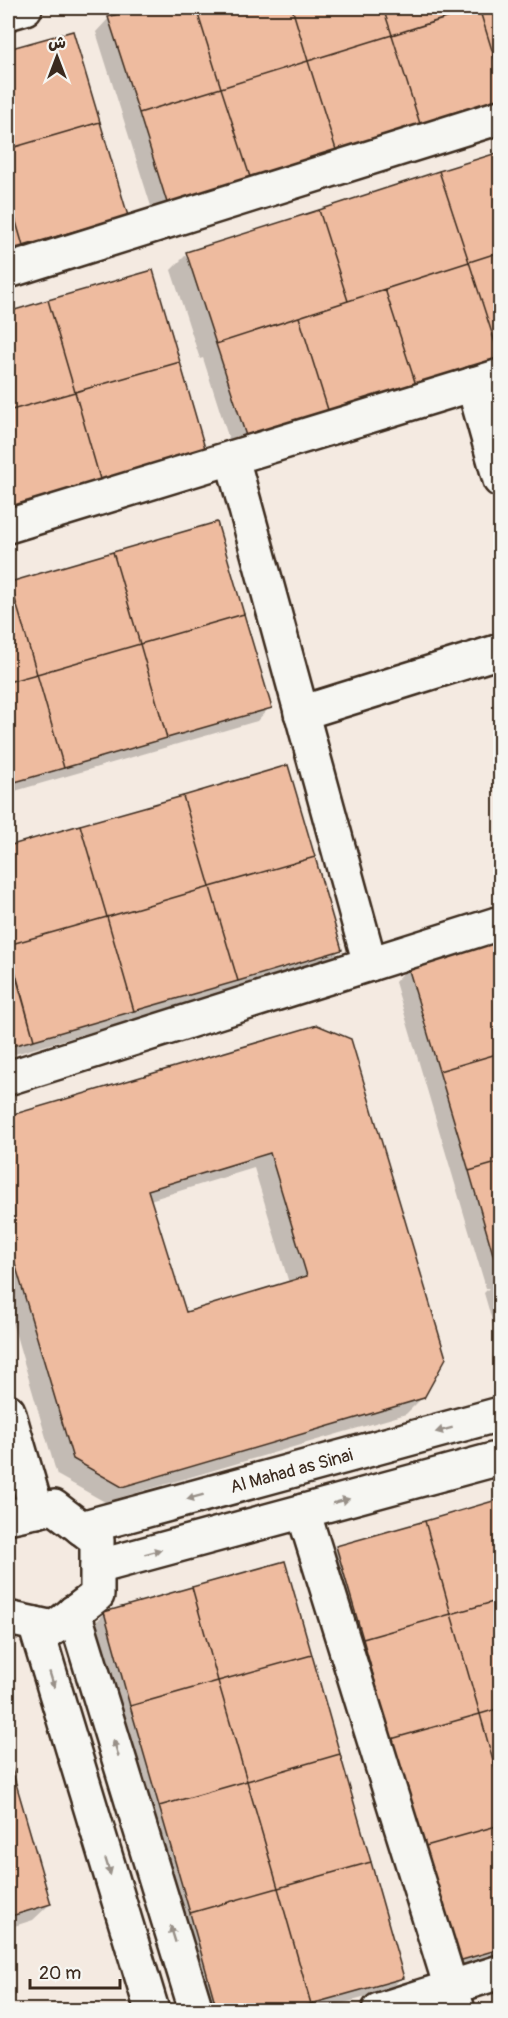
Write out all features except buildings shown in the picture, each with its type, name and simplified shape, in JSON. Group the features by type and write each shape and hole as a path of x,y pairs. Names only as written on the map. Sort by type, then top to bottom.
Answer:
{"street":[{"path":"8,13 25,8"},
{"path":"8,271 501,117"},
{"path":"8,526 487,380 501,480"},
{"path":"232,458 370,964"},
{"path":"301,713 501,651"},
{"path":"8,1078 501,923"},
{"path":"8,1411 22,1514 54,1507 97,1540 97,1595 54,1629 21,1621"},
{"name":"Al Mahad as Sinai","path":"81,1528 501,1414"},
{"path":"97,1567 501,1458"},
{"path":"303,1511 454,1999"},
{"path":"74,1612 196,2010"},
{"path":"21,1621 152,2010"},
{"path":"379,2010 454,1999 501,1972"}]}
